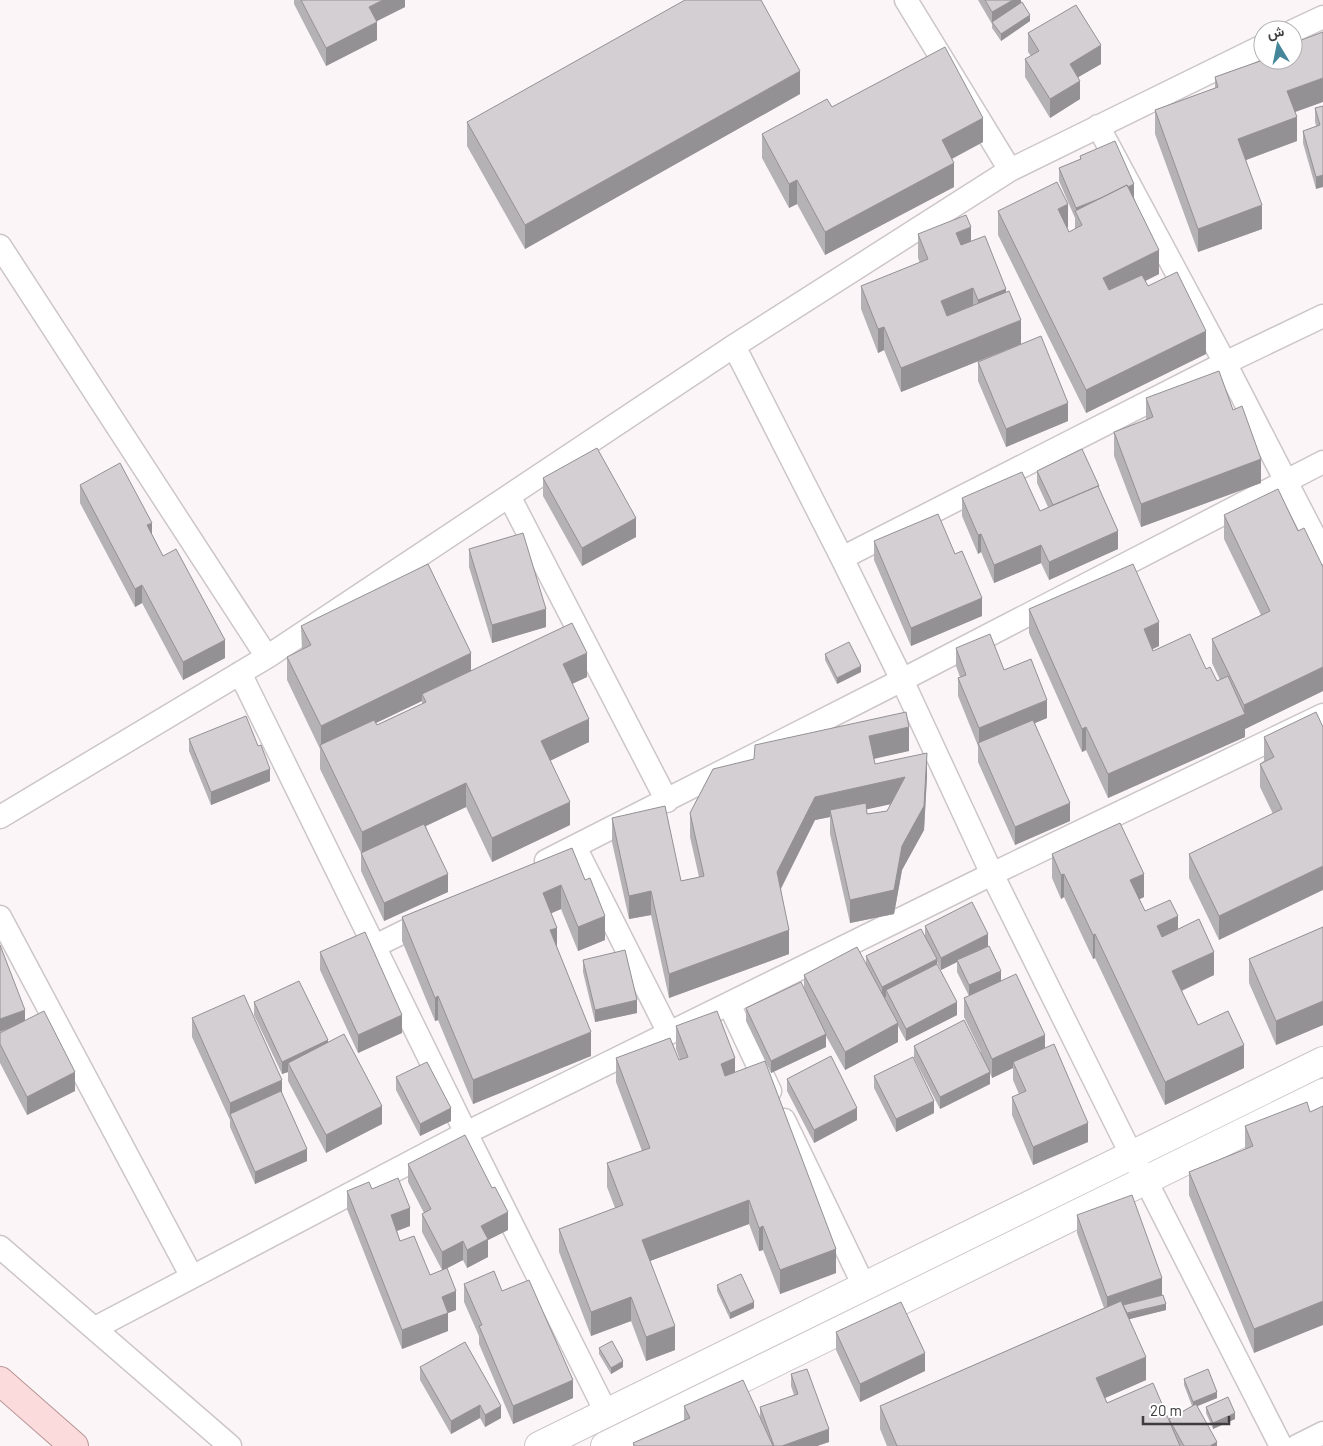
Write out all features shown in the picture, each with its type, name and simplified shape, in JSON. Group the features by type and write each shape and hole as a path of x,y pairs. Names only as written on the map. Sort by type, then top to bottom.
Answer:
{"main road":[{"path":"0,1381 74,1446"}],"street":[{"path":"906,0 1010,170"},
{"path":"1303,26 1323,17"},
{"path":"0,817 267,657 734,346 1010,170 1253,51"},
{"path":"1098,126 1225,363 1323,553"},
{"path":"0,246 267,657"},
{"path":"842,558 1225,363 1323,316"},
{"path":"734,346 902,680 992,874 1131,1154 1281,1446"},
{"path":"531,869 1323,462"},
{"path":"509,496 667,800"},
{"path":"240,673 466,1133 607,1414"},
{"path":"95,1328 466,1133 992,874 1323,715"},
{"path":"575,847 669,1033"},
{"path":"375,946 444,912"},
{"path":"0,917 192,1277"},
{"path":"729,1004 864,1286"},
{"path":"539,1446 1323,1061"},
{"path":"605,1446 1145,1179 1323,1094"},
{"path":"0,1247 230,1446"},
{"path":"1297,1446 1323,1433"}],"building":[{"path":"301,0 383,0 369,7 377,22 326,48"},
{"path":"685,0 761,0 800,71 525,225 467,122"},
{"path":"985,0 1013,0 992,12"},
{"path":"1022,2 1030,15 1001,34 992,22"},
{"path":"1076,5 1101,45 1070,64 1080,81 1050,99 1025,59 1039,51 1028,33"},
{"path":"1323,32 1323,78 1287,91 1297,117 1238,139 1262,205 1198,229 1155,110 1218,87 1215,77 1253,64 1253,70 1303,70 1303,39"},
{"path":"945,47 983,118 942,140 954,163 825,232 797,180 789,184 762,134 827,99 832,107"},
{"path":"1323,106 1323,175 1316,177 1303,131 1320,125 1315,108"},
{"path":"1115,141 1134,184 1128,187 1127,185 1076,208 1059,168 1081,159 1080,156"},
{"path":"1057,182 1068,204 1058,209 1069,232 1082,225 1075,211 1127,185 1159,250 1103,278 1109,290 1142,275 1148,286 1177,272 1206,331 1086,390 998,211"},
{"path":"966,215 971,227 956,233 961,245 985,236 1006,289 978,300 973,288 941,301 947,316 1009,291 1021,320 901,368 884,327 878,329 861,286 928,259 918,234"},
{"path":"1041,336 1068,403 1006,429 978,362"},
{"path":"1219,371 1233,410 1242,406 1261,459 1141,504 1114,432 1153,417 1146,398"},
{"path":"597,448 636,518 582,548 543,478"},
{"path":"1082,449 1099,486 1053,505 1037,471"},
{"path":"120,463 152,523 147,525 163,556 176,549 225,640 183,662 142,585 135,589 80,485"},
{"path":"1022,472 1040,511 1098,486 1118,531 1049,562 1041,545 994,565 981,534 978,535 962,498"},
{"path":"1278,489 1298,531 1304,528 1323,567 1323,667 1244,705 1212,639 1270,611 1224,515"},
{"path":"938,514 955,554 962,551 982,598 911,628 874,541"},
{"path":"523,533 546,609 492,625 469,549"},
{"path":"428,564 471,653 321,726 287,657 311,645 301,626"},
{"path":"1133,564 1159,622 1144,629 1153,651 1190,634 1206,669 1210,667 1217,681 1228,676 1245,714 1108,774 1086,727 1082,729 1029,609"},
{"path":"572,623 587,653 563,664 589,719 541,741 570,802 492,838 466,783 362,832 320,745 374,720 377,725 426,702 422,694"},
{"path":"990,634 1004,670 1031,659 1047,700 979,728 958,678 966,675 956,648"},
{"path":"849,642 861,666 837,678 825,654"},
{"path":"906,712 909,727 869,736 875,764 927,753 924,806 902,846 894,890 850,900 830,810 866,803 867,814 887,811 905,777 815,797 777,872 789,930 669,974 651,891 629,896 612,818 665,806 681,881 704,876 690,813 713,769 754,759 755,745"},
{"path":"1316,712 1323,727 1323,866 1219,916 1189,854 1282,809 1260,764 1274,757 1264,737"},
{"path":"246,716 258,746 261,745 270,769 211,792 189,739"},
{"path":"1033,720 1070,803 1015,827 978,743"},
{"path":"1120,823 1144,874 1130,880 1145,911 1170,900 1178,916 1157,926 1162,937 1199,919 1214,952 1172,971 1198,1025 1228,1011 1244,1045 1165,1082 1095,934 1093,935 1064,874 1061,875 1052,854"},
{"path":"424,824 448,874 384,903 361,853"},
{"path":"572,848 585,880 590,878 605,916 578,927 561,885 543,893 557,928 550,930 591,1032 473,1080 438,996 435,998 402,917"},
{"path":"972,902 988,934 941,958 925,926"},
{"path":"1323,927 1323,1001 1276,1021 1249,959"},
{"path":"921,929 937,959 882,987 866,956"},
{"path":"365,932 402,1015 358,1035 320,952"},
{"path":"0,945 25,1010 0,1019"},
{"path":"989,946 1001,971 969,985 957,960"},
{"path":"857,947 898,1023 845,1052 804,975"},
{"path":"625,950 637,1000 595,1010 583,960"},
{"path":"937,964 957,1002 906,1029 886,990"},
{"path":"1016,974 1045,1035 992,1059 964,998"},
{"path":"299,981 328,1040 282,1062 254,1002"},
{"path":"801,982 826,1034 771,1061 746,1008"},
{"path":"244,995 282,1080 230,1103 192,1018"},
{"path":"44,1011 75,1072 27,1097 0,1044 0,1033"},
{"path":"717,1011 735,1058 721,1064 725,1076 765,1061 836,1249 780,1270 763,1226 759,1228 749,1200 642,1240 675,1326 646,1337 631,1297 591,1312 559,1229 623,1205 607,1163 650,1148 616,1058 670,1038 679,1060 688,1057 676,1026"},
{"path":"964,1020 990,1072 940,1097 914,1046"},
{"path":"344,1034 382,1106 326,1135 288,1063"},
{"path":"1054,1044 1088,1123 1033,1147 1012,1097 1026,1091 1013,1062"},
{"path":"831,1056 857,1108 814,1130 787,1079"},
{"path":"913,1057 934,1101 896,1119 874,1076"},
{"path":"427,1062 451,1108 420,1124 396,1077"},
{"path":"281,1091 307,1149 255,1172 230,1114"},
{"path":"1307,1102 1310,1112 1323,1106 1323,1301 1254,1329 1189,1172 1253,1146 1245,1126"},
{"path":"465,1135 492,1188 495,1187 508,1212 481,1226 488,1239 467,1250 463,1241 442,1252 422,1214 431,1209 408,1164"},
{"path":"398,1178 410,1208 391,1215 400,1241 414,1236 430,1275 447,1268 456,1291 442,1297 448,1313 402,1330 347,1191 369,1182 372,1189"},
{"path":"1132,1195 1162,1278 1107,1297 1077,1215"},
{"path":"494,1271 502,1291 529,1280 573,1380 513,1406 479,1326 482,1325 464,1284"},
{"path":"741,1274 754,1302 730,1313 717,1285"},
{"path":"1163,1295 1166,1304 1127,1313 1123,1305"},
{"path":"1121,1301 1146,1357 1096,1378 1107,1403 1153,1383 1180,1446 897,1446 880,1406"},
{"path":"901,1302 925,1353 860,1384 836,1332"},
{"path":"612,1341 623,1361 611,1368 599,1348"},
{"path":"465,1342 501,1406 485,1415 480,1405 451,1421 420,1367"},
{"path":"807,1369 829,1429 782,1446 774,1446 760,1407 798,1394 791,1374"},
{"path":"1208,1369 1217,1392 1193,1402 1184,1379"},
{"path":"743,1380 773,1446 635,1446 633,1443 690,1418 684,1406"},
{"path":"1228,1397 1235,1413 1213,1423 1206,1407"},
{"path":"1196,1404 1217,1442 1210,1446 1184,1446 1169,1419"}]}
